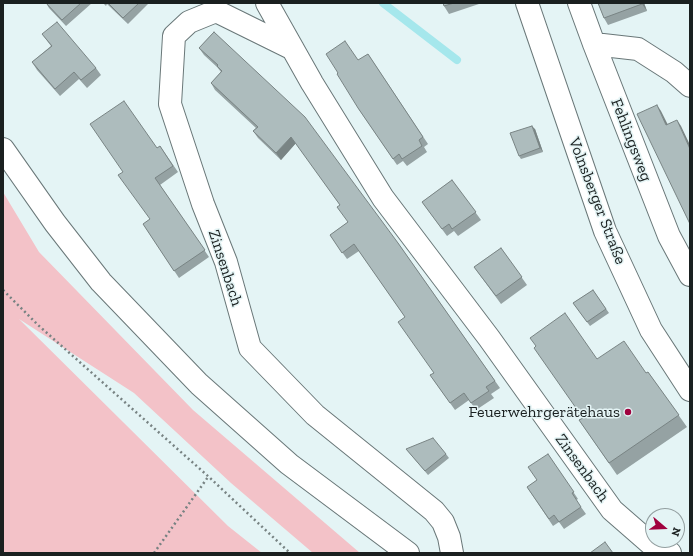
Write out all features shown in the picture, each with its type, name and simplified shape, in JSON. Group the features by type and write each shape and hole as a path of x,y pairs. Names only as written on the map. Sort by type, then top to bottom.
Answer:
{"street":[{"name":"Zinsenbach","path":"267,3 312,83 383,198 489,338 612,510 651,544 670,553"},
{"name":"Volnsberger Straße","path":"527,3 605,231 650,330 690,390"},
{"name":"Fehlingsweg","path":"579,3 669,236 690,275"},
{"name":"Zinsenbach","path":"293,49 216,11 189,22 174,36 170,104 203,204 226,262 250,348 315,414 434,511 442,522 449,537 452,553"},
{"path":"594,44 638,49 674,72 690,86"},
{"path":"3,149 55,223 101,282 199,384 289,464 408,553"}],"path":[{"path":"3,290 38,325 208,477 290,553"},
{"path":"154,553 208,477"}],"shaded area":[{"path":"3,192 39,252 193,410 360,553 313,553 231,483 134,393 19,319 228,526 262,553 3,553"}],"building":[{"path":"46,3 81,3 62,20"},
{"path":"108,3 139,3 123,18"},
{"path":"443,3 454,3 444,6"},
{"path":"598,3 642,3 642,4 604,18"},
{"path":"57,22 96,68 81,80 74,72 55,89 32,62 52,46 42,34"},
{"path":"214,32 305,117 398,243 495,381 486,387 489,391 471,403 464,393 450,403 430,375 434,373 398,322 405,317 354,244 342,253 330,235 348,222 337,207 340,205 291,137 276,153 253,131 258,127 211,83 222,71 217,66 218,65 199,48"},
{"path":"345,41 358,60 368,54 423,137 419,140 422,146 402,159 399,154 393,159 358,108 326,54"},
{"path":"124,101 157,148 160,146 173,166 155,178 205,250 174,271 143,224 150,219 118,175 123,172 90,124"},
{"path":"657,105 666,125 677,120 690,149 690,224 637,114"},
{"path":"532,126 540,148 519,156 510,133"},
{"path":"452,180 476,212 452,229 449,224 442,229 422,202"},
{"path":"501,248 522,277 496,296 474,267"},
{"path":"593,290 606,309 587,322 573,303"},
{"name":"Feuerwehrgerätehaus","path":"565,313 597,359 624,341 646,373 648,372 679,415 609,463 579,420 583,418 534,348 536,346 530,338"},
{"path":"433,438 446,454 425,471 406,449"},
{"path":"548,454 574,492 572,493 581,507 559,522 554,515 549,519 527,487 537,480 528,467"},
{"path":"605,542 613,553 590,553"}],"waterway":[{"name":"Zinsenbach","path":"383,3 457,60"}],"place":[{"name":"Feuerwehrgerätehaus","path":"628,412"}]}
